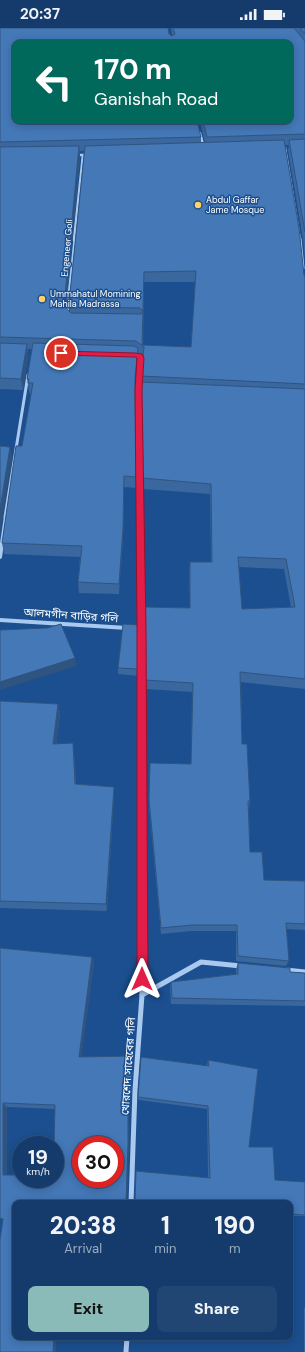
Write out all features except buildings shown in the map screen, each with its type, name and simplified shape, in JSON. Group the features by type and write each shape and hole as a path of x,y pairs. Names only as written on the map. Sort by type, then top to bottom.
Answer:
{"street":[{"path":"197,150 204,149 199,128"},
{"path":"278,148 292,147"},
{"path":"285,148 299,226 303,270"},
{"path":"68,155 96,154"},
{"name":"Engeneer Goli","path":"70,318 67,315 83,155"},
{"name":"খোরশেদ সাহেবের গলি","path":"127,354 139,356 141,358 138,390 142,628 142,995 135,1090 131,1200"},
{"path":"0,557 10,482 29,368"},
{"path":"138,390 146,390"},
{"name":"আলমগীন বাড়ির গলি","path":"0,620 142,628"},
{"path":"142,995 201,962 247,966"},
{"path":"278,969 305,972"},
{"path":"126,1352 127,1340"}],"place":[{"name":"Abdul Gaffar Jame Mosque","path":"198,205"},
{"name":"Ummahatul Momining Mahila Madrassa","path":"42,299"}],"route":[{"path":"61,353 135,355 141,358 138,390 142,628 142,979"}]}
